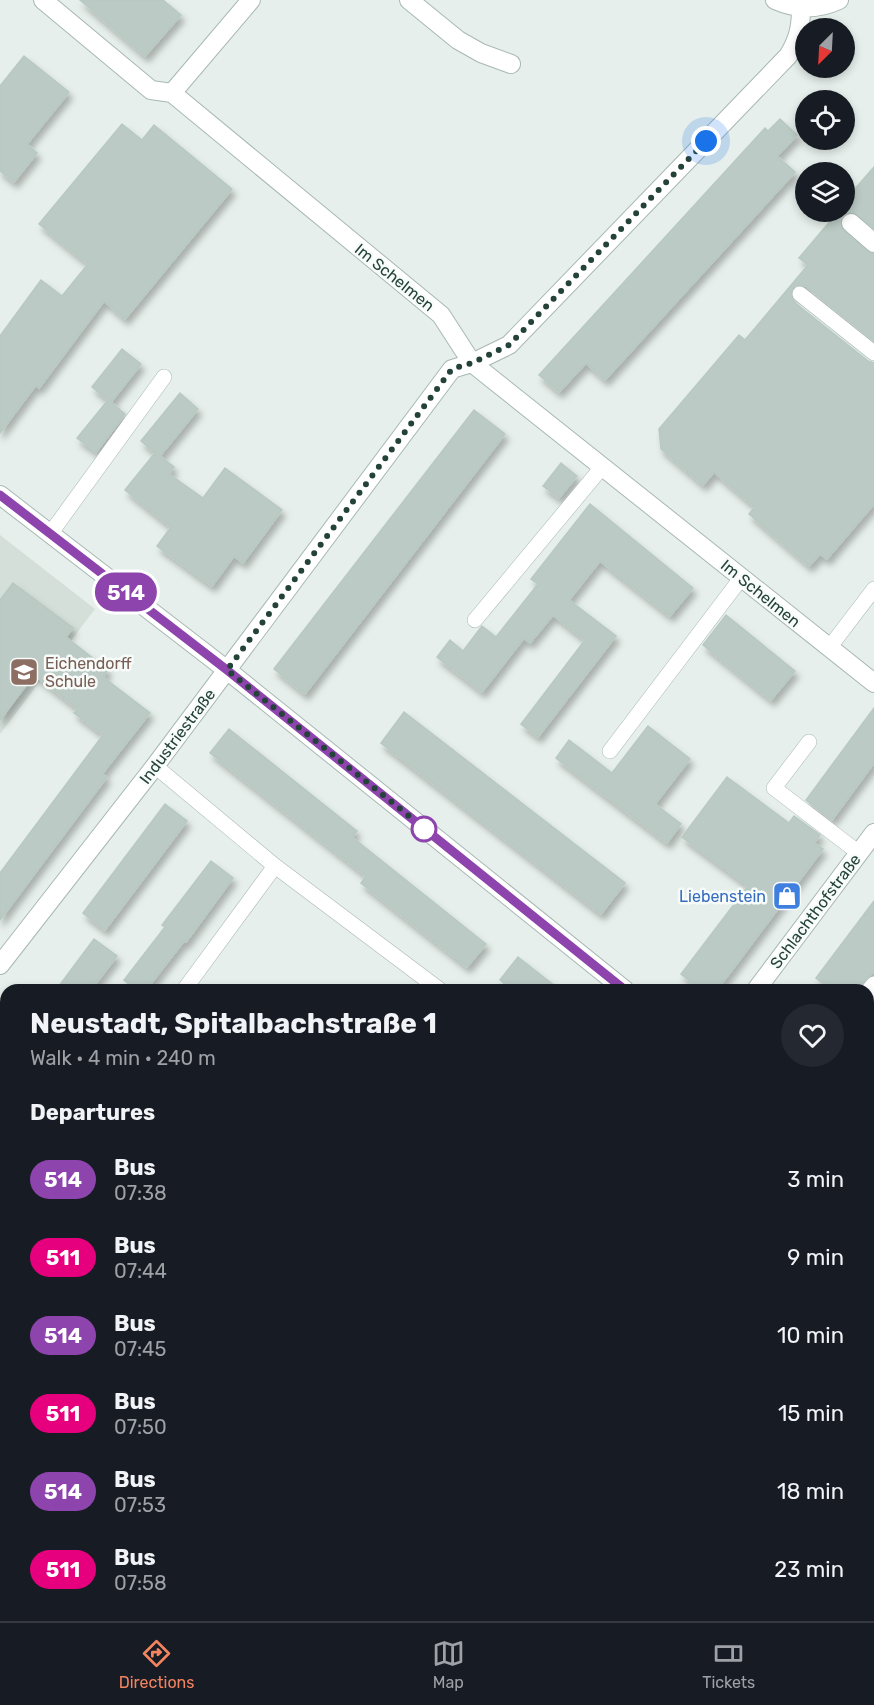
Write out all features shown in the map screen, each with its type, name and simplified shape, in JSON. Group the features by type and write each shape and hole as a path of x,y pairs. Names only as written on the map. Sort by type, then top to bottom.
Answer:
{"street":[{"name":"Im Schelmen","path":"43,0 151,90 171,93 441,315 472,363 874,683"},
{"path":"171,93 251,0"},
{"path":"409,0 458,40 511,64"},
{"path":"776,0 801,9 822,7 839,0"},
{"name":"Industriestraße","path":"0,965 155,766 452,369 472,363 509,345 788,56 796,44 801,28 801,9"},
{"path":"851,223 874,243"},
{"path":"0,495 227,670 618,984"},
{"name":"Schlachthofstraße","path":"761,984 873,837"}],"lane":[{"path":"800,294 874,353"},
{"path":"50,534 164,377"},
{"path":"475,620 603,466"},
{"path":"610,751 742,577"},
{"path":"829,648 874,589"},
{"path":"809,742 774,788 859,853"},
{"path":"155,766 275,866 432,984"},
{"path":"188,984 275,866"}],"shaded area":[{"name":"Eichendorff Schule","path":"0,535 95,609 0,734"}],"building":[{"path":"80,0 163,0 181,15 145,56"},
{"path":"24,56 69,92 27,144 37,153 14,182 0,171 0,86"},
{"path":"780,119 795,133 795,137 777,156 795,172 605,380 586,363 559,392 539,375 765,128 768,131"},
{"path":"122,124 142,140 154,125 232,189 125,319 104,301 39,388 36,385 0,433 0,336 41,280 62,296 88,264 39,224"},
{"path":"874,167 874,228 855,213 855,189"},
{"path":"830,222 840,222 844,231 867,251 874,254 874,341 806,286 796,285 791,292 794,302 868,361 874,363 874,504 827,559 820,554 809,566 749,514 755,507 714,472 703,485 661,449 659,429 739,335 745,340 808,265 799,258"},
{"path":"122,349 141,364 111,402 125,414 96,452 77,438 108,400 92,387"},
{"path":"180,393 198,409 160,456 174,467 169,474 203,498 225,468 282,510 243,563 234,556 212,586 157,546 171,527 125,490 155,453 141,441"},
{"path":"474,410 505,434 305,694 274,669"},
{"path":"561,463 577,476 559,498 543,486"},
{"path":"590,504 693,588 670,616 600,561 569,600 616,636 538,737 521,724 585,640 553,615 530,643 524,638 482,692 437,657 450,640 463,651 482,626 496,637 538,584 531,579"},
{"path":"13,583 73,628 66,637 108,670 103,677 150,713 102,774 107,777 0,920 0,873 103,735 74,713 78,709 34,675 0,720 0,600"},
{"path":"726,615 795,671 771,700 703,645"},
{"path":"874,708 874,763 832,820 806,800"},
{"path":"404,712 625,883 601,914 381,743"},
{"path":"648,726 690,759 655,804 681,824 667,843 556,758 569,740 612,773"},
{"path":"229,729 357,831 352,837 486,944 467,967 361,883 366,876 210,753"},
{"path":"727,777 789,823 794,816 820,835 814,843 823,849 722,984 694,984 681,974 748,886 682,837"},
{"path":"165,804 187,821 105,930 83,913"},
{"path":"211,861 233,878 186,942 184,941 151,984 129,984 124,980 165,927 162,925"},
{"path":"874,901 874,971 862,984 824,984 816,978"},
{"path":"94,939 117,956 96,984 60,984"},
{"path":"518,957 552,984 505,984 500,980"}],"bus line":[{"name":"514","path":"0,495 227,670 618,984"}],"place":[{"name":"Eichendorff Schule","path":"24,672"},
{"name":"Liebenstein","path":"787,896"}],"route":[{"path":"424,829 429,832 227,670 452,369 472,363 509,345 706,141"}]}
